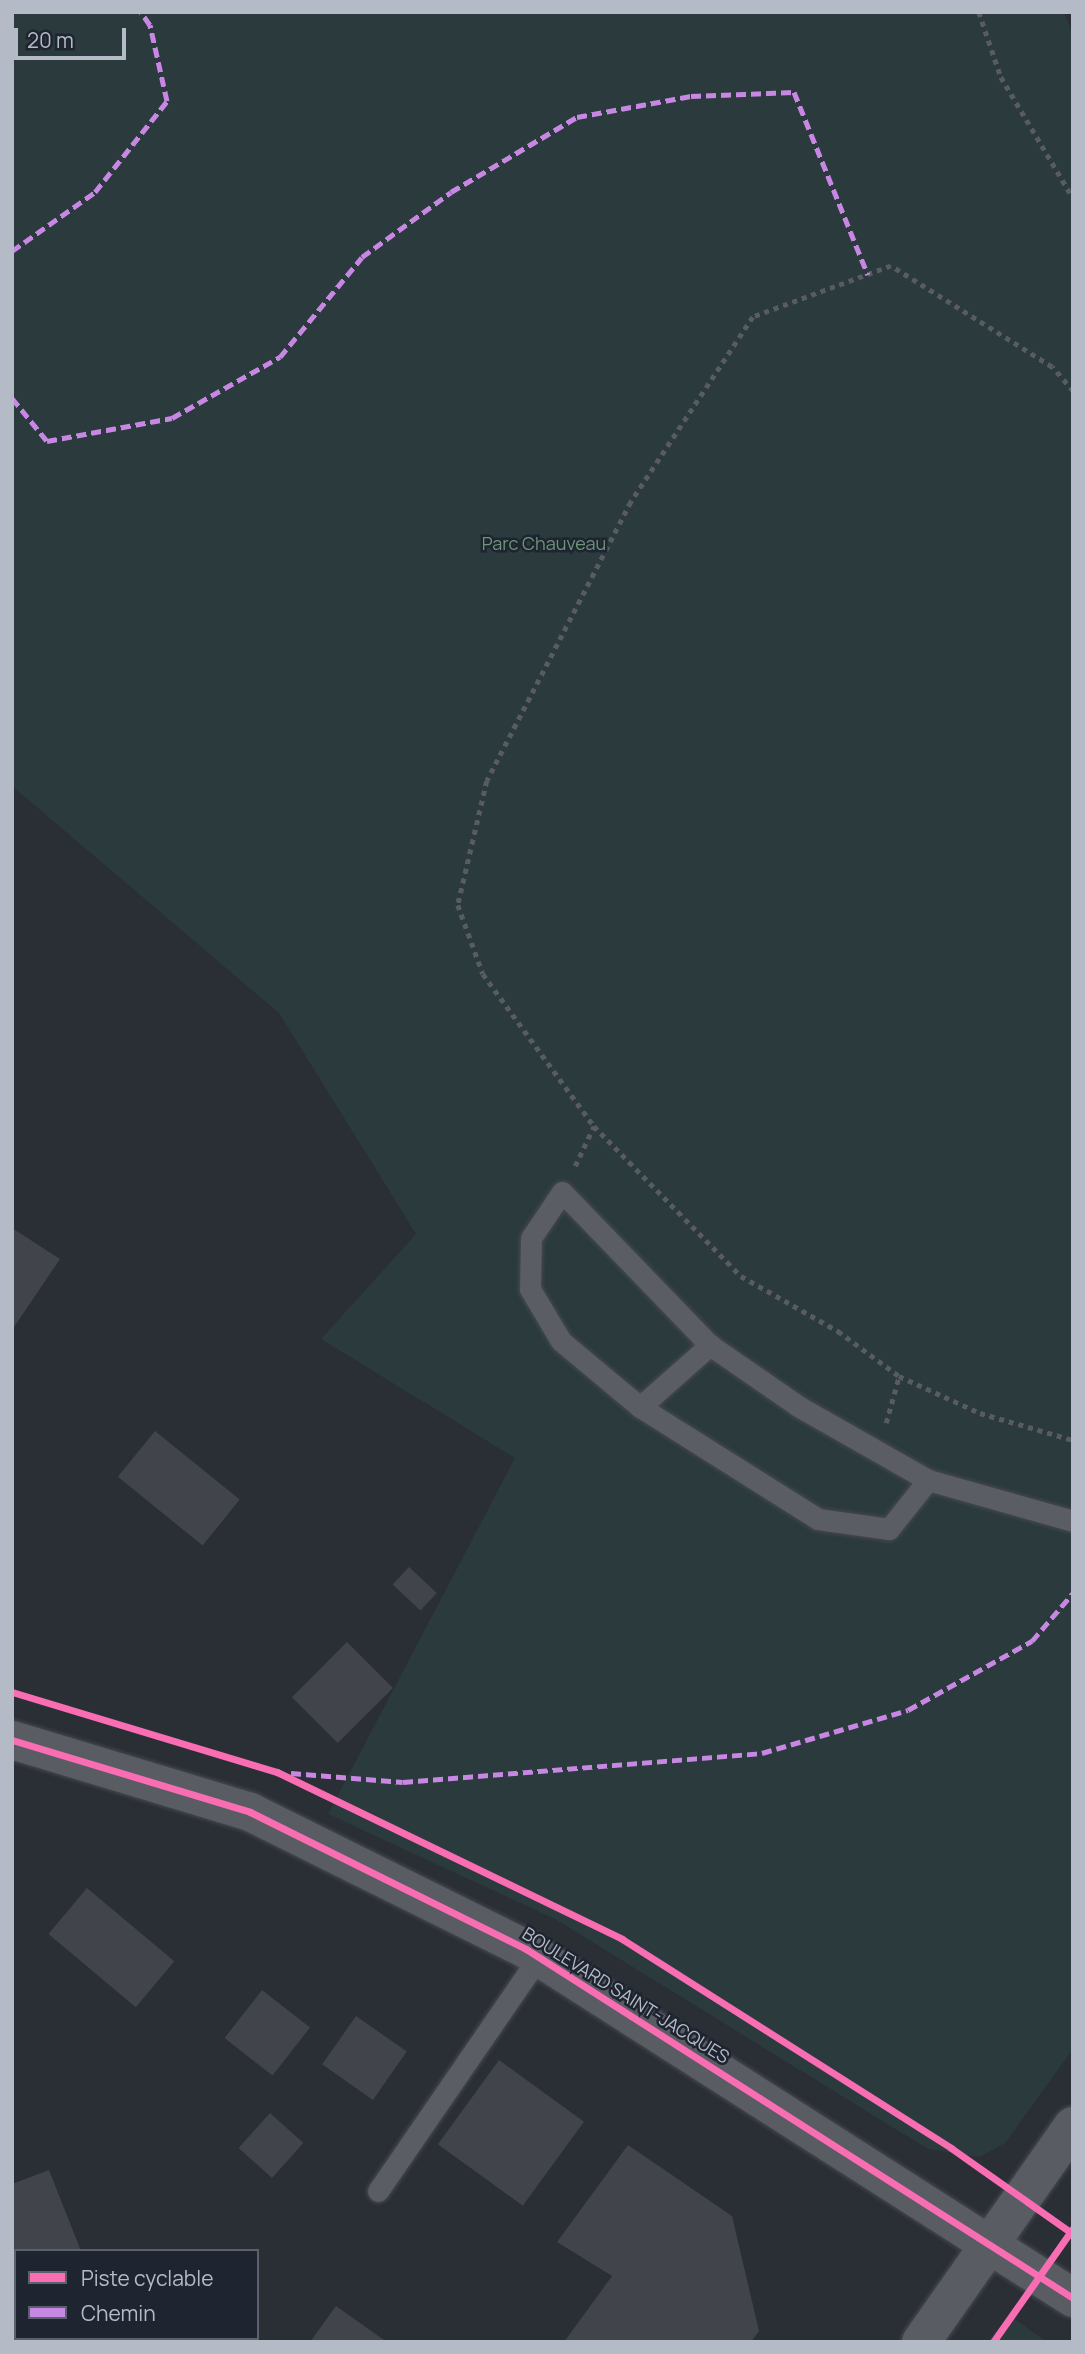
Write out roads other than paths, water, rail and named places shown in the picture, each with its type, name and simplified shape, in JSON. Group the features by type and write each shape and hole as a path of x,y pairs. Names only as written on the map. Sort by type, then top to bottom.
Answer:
{"street":[{"name":"BOULEVARD SAINT-JACQUES","path":"12,1740 250,1812 538,1957 993,2243 1073,2298"},
{"path":"922,2342 1073,2126"}],"lane":[{"path":"928,1480 889,1530 818,1519 640,1407 561,1341 530,1289 531,1238 562,1192 710,1345 877,1451 928,1480 1013,1510 1073,1521"},
{"path":"640,1407 710,1345"},
{"path":"378,2191 538,1957"}],"park label":[{"name":"Parc Chauveau","path":"544,543"}]}
